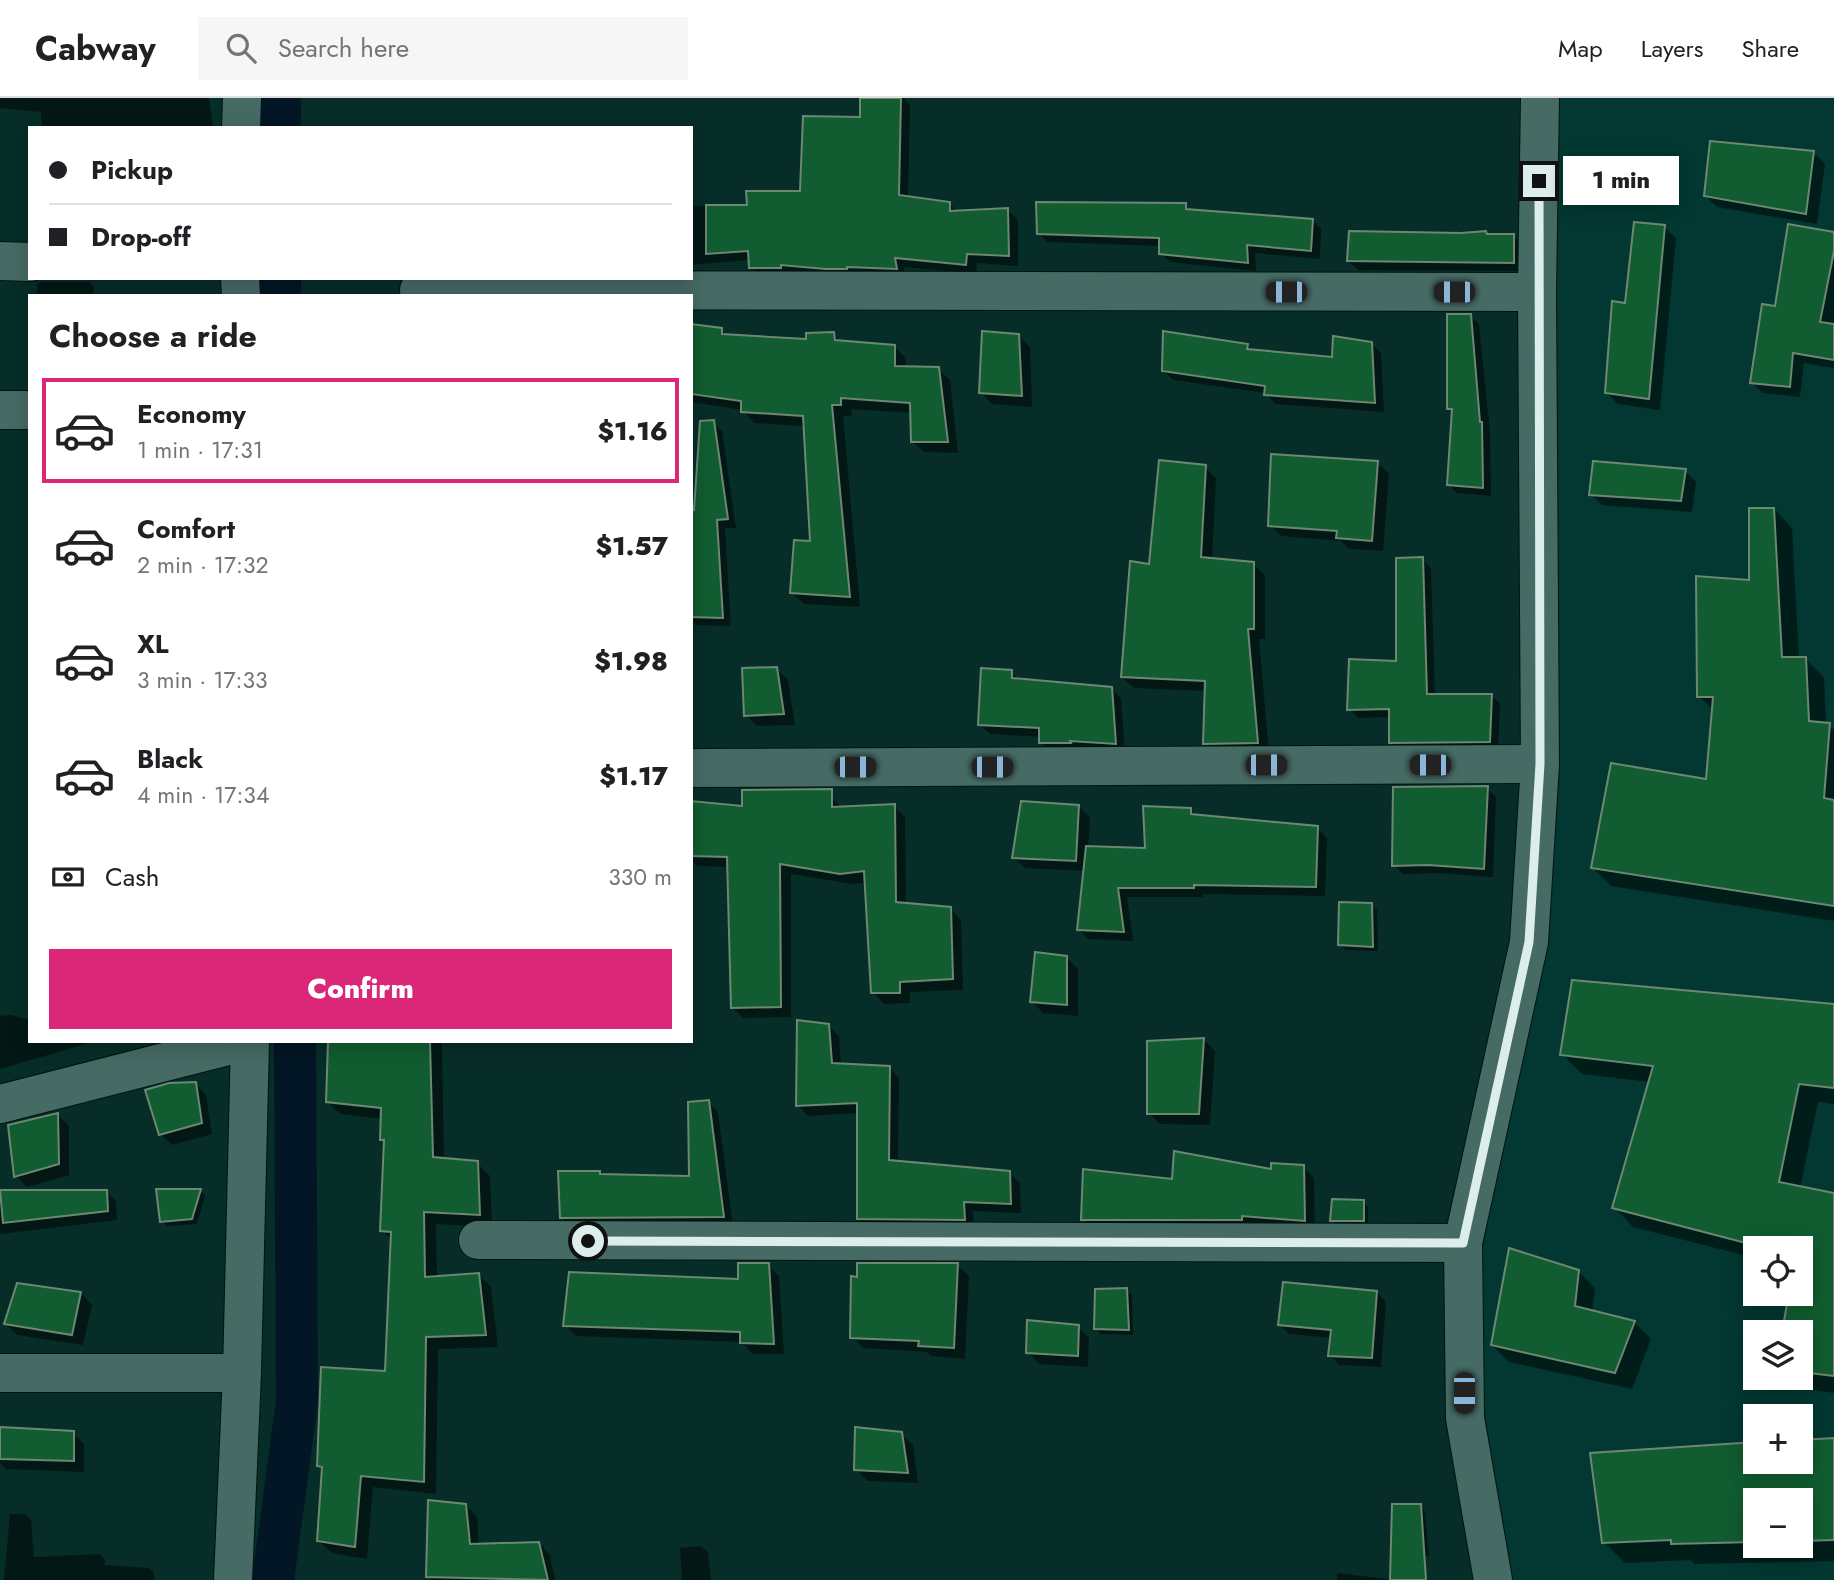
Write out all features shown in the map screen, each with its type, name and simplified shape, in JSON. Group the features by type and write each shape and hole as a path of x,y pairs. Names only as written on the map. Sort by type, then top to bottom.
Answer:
{"street":[{"path":"241,126 242,98"},
{"path":"1493,1580 1465,1418 1463,1243 1529,942 1540,764 1537,292 1540,98"},
{"path":"0,261 28,262"},
{"path":"419,290 1537,292"},
{"path":"0,410 28,410"},
{"path":"693,768 1540,764"},
{"path":"0,1104 241,1043"},
{"path":"233,1580 242,1373 249,1043"},
{"path":"478,1240 1463,1243"},
{"path":"0,1373 242,1373"}],"shaded area":[{"path":"1552,98 1834,98 1834,1580 1504,1580 1464,1328 1538,944"}],"building":[{"path":"860,98 901,98 899,195 950,202 950,211 1008,208 1009,256 967,254 966,265 895,258 897,269 826,269 781,265 781,268 749,268 748,251 706,254 706,205 747,205 746,191 800,191 803,116 860,117"},
{"path":"1710,141 1814,151 1806,214 1704,196"},
{"path":"1036,202 1186,203 1186,209 1313,219 1311,251 1247,245 1248,263 1159,254 1159,238 1037,234"},
{"path":"1634,222 1665,225 1649,399 1605,393 1612,301 1625,303"},
{"path":"1788,224 1834,232 1834,251 1820,322 1834,324 1834,360 1793,353 1790,387 1750,383 1762,304 1775,306"},
{"path":"1349,231 1486,231 1487,234 1514,234 1514,263 1347,261"},
{"path":"1447,314 1471,314 1482,422 1483,488 1447,485 1452,409 1447,409"},
{"path":"693,324 722,328 722,334 806,339 806,333 834,332 835,340 895,345 895,366 939,367 948,442 911,442 910,403 841,398 841,405 832,405 850,597 790,593 794,540 810,541 803,416 741,412 741,401 693,394"},
{"path":"982,331 1019,334 1022,396 979,393"},
{"path":"1163,331 1248,344 1247,349 1332,357 1333,336 1372,342 1375,403 1264,395 1265,386 1162,371"},
{"path":"714,420 728,519 717,520 723,618 693,617 693,510 700,421"},
{"path":"1271,454 1378,461 1372,541 1336,538 1337,531 1268,526"},
{"path":"1159,460 1206,465 1201,557 1254,562 1254,629 1248,629 1258,743 1203,744 1205,681 1121,677 1130,561 1149,564"},
{"path":"1593,461 1686,469 1681,501 1589,495"},
{"path":"1749,508 1774,508 1782,657 1806,657 1809,721 1830,723 1824,798 1834,800 1834,906 1591,868 1611,763 1706,779 1713,697 1697,697 1696,576 1749,580"},
{"path":"1423,557 1427,694 1492,694 1490,742 1389,743 1389,709 1347,710 1349,659 1396,661 1396,558"},
{"path":"777,667 784,714 744,716 742,668"},
{"path":"981,668 1012,670 1012,678 1112,687 1116,744 1070,741 1071,743 1039,743 1039,728 978,725"},
{"path":"1488,786 1484,869 1428,865 1392,866 1393,787"},
{"path":"832,789 832,807 895,804 896,902 951,907 953,979 900,982 900,993 871,993 864,871 840,874 780,864 781,1007 731,1008 727,857 693,856 693,801 742,806 742,790"},
{"path":"1021,801 1079,805 1076,861 1012,858"},
{"path":"1143,806 1191,808 1191,814 1318,826 1316,887 1194,885 1194,888 1118,888 1124,932 1077,930 1086,846 1145,848"},
{"path":"1339,902 1372,903 1373,947 1338,945"},
{"path":"1035,952 1067,956 1067,1005 1030,1002"},
{"path":"1572,980 1834,1004 1834,1088 1799,1084 1779,1182 1834,1193 1834,1376 1813,1373 1813,1320 1784,1320 1787,1306 1813,1306 1813,1236 1743,1236 1743,1242 1612,1208 1653,1066 1560,1055"},
{"path":"797,1020 829,1024 832,1063 890,1066 889,1160 1010,1171 1011,1204 964,1202 965,1220 857,1219 857,1103 796,1106"},
{"path":"1204,1038 1199,1114 1147,1114 1147,1041"},
{"path":"328,1043 430,1043 433,1157 478,1161 480,1215 424,1212 425,1277 479,1273 486,1335 426,1337 424,1482 361,1476 355,1547 317,1541 322,1467 317,1466 321,1367 385,1371 391,1232 380,1231 384,1140 380,1140 381,1108 326,1102"},
{"path":"196,1082 202,1123 159,1135 145,1090 169,1083"},
{"path":"709,1100 724,1217 560,1218 558,1171 689,1176 688,1102"},
{"path":"58,1113 59,1164 14,1177 8,1125"},
{"path":"1174,1151 1271,1169 1271,1163 1304,1165 1305,1221 1242,1216 1242,1220 1081,1220 1083,1169 1172,1179"},
{"path":"156,1189 201,1189 192,1219 160,1222"},
{"path":"0,1190 107,1190 108,1211 3,1223"},
{"path":"1332,1199 1364,1200 1364,1221 1330,1221"},
{"path":"1509,1248 1579,1270 1575,1306 1635,1321 1615,1373 1491,1345"},
{"path":"738,1263 769,1263 774,1344 740,1343 740,1332 563,1326 569,1272 738,1279"},
{"path":"857,1263 958,1263 954,1348 918,1346 919,1341 850,1338 851,1276 857,1277"},
{"path":"1283,1282 1377,1291 1372,1358 1328,1356 1331,1330 1278,1325"},
{"path":"17,1283 81,1292 72,1335 4,1324"},
{"path":"1127,1288 1129,1330 1094,1329 1095,1289"},
{"path":"1027,1320 1079,1325 1078,1356 1026,1353"},
{"path":"0,1427 74,1431 74,1461 0,1459"},
{"path":"855,1427 902,1432 908,1473 854,1470"},
{"path":"1834,1438 1834,1540 1813,1541 1813,1488 1743,1488 1743,1542 1671,1544 1671,1540 1602,1543 1590,1453 1743,1443 1743,1474 1813,1474 1813,1439"},
{"path":"428,1500 466,1504 470,1544 539,1542 548,1580 426,1577"},
{"path":"1392,1504 1421,1504 1426,1580 1390,1580"}],"waterway":[{"path":"280,98 280,126"},
{"path":"280,280 280,294"},
{"path":"273,1580 297,1401 295,1043"}],"route":[{"path":"588,1241 1463,1243 1529,942 1540,764 1537,292 1539,181"}]}
